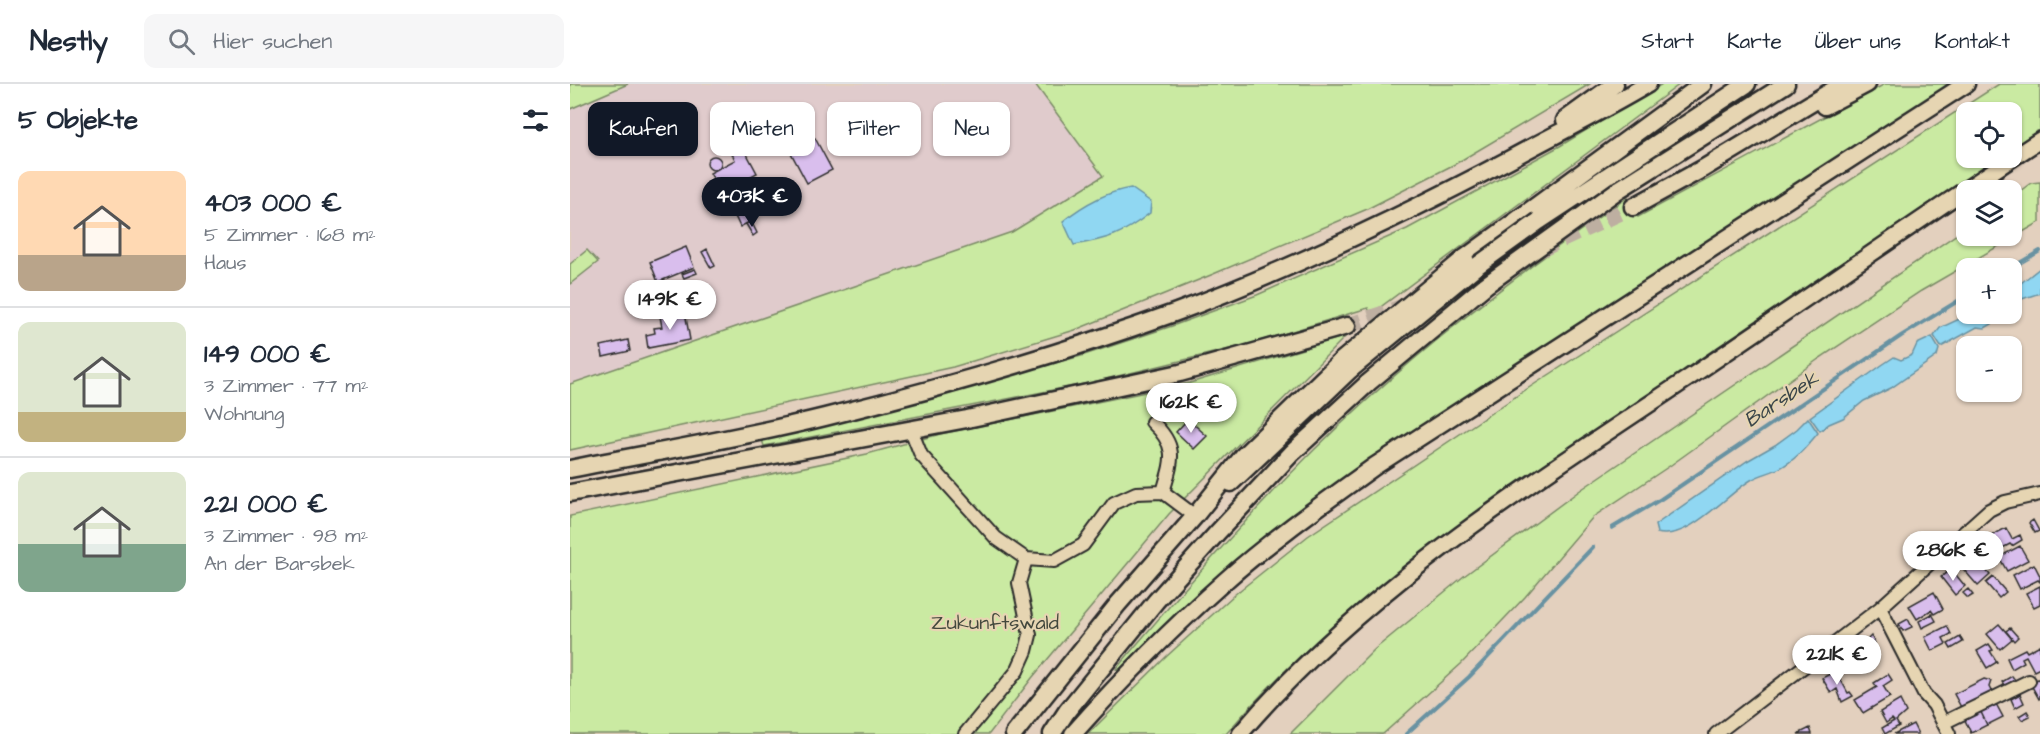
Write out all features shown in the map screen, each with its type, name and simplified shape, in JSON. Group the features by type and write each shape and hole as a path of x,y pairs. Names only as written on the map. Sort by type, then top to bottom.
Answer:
{"highway":[{"path":"1512,158 1615,84"},
{"path":"570,469 821,418 899,398 1076,346 1175,312 1316,253 1449,191 1648,84"},
{"path":"1014,734 1118,604 1195,516 1243,456 1465,258 1702,84"},
{"path":"1346,365 1539,221 1747,84"},
{"path":"1052,734 1067,711 1156,601 1209,542 1292,453 1368,383 1486,285 1618,190 1786,84"},
{"path":"1704,168 1843,84"},
{"path":"1633,207 1867,84"},
{"path":"1073,734 1162,640 1226,579 1375,466 1966,84"},
{"path":"570,493 911,430 1180,373 1347,326"}],"main road":[{"path":"1240,734 1340,632 1461,533 1527,486 2040,140"}],"street":[{"path":"1152,422 1164,433 1172,448 1171,464 1163,492"},
{"path":"911,430 921,455 996,537 1026,560 1054,561 1083,546 1114,503 1136,493 1163,492 1195,516"},
{"path":"1716,734 1880,608 1989,510 2005,502 2040,494"},
{"path":"965,734 1017,671 1026,651 1030,635 1019,583 1026,560"},
{"path":"1880,608 1924,694 1934,705 1946,728 2029,681"}],"shaded area":[{"path":"628,84 1035,84 1103,176 1013,232 570,384 570,284 598,262 587,250 570,264 570,109"}],"green space":[{"path":"570,84 628,84 570,109"},
{"path":"1035,84 1590,84 1455,164 1365,210 1075,330 953,367 570,450 570,384 1012,232 1103,176"},
{"path":"1662,84 1680,84 1371,314 1368,308 1250,344 1089,383 764,446 761,437 904,404 1081,356 1257,295 1407,229 1560,146"},
{"path":"1885,84 1952,84 1370,461 1202,592 1120,671 1116,669 1212,558 1314,450 1350,415 1426,349 1505,286 1628,197 1638,217"},
{"path":"1999,84 2040,84 2040,134 2022,146 2022,102 1971,102"},
{"path":"1956,112 1956,168 1989,168 1971,180 1956,180 1956,190 1459,525 1367,597 1308,649 1279,676 1226,734 1088,734 1167,656 1234,595 1308,536 1527,389"},
{"path":"2040,182 2040,222 2022,232 2022,190 2031,183"},
{"path":"1956,235 1956,246 1999,246 1978,258 1956,258 1956,271 1921,291 1820,358 1671,465 1593,517 1525,597 1461,664 1383,734 1290,734 1375,649 1464,576 1579,491"},
{"path":"587,250 598,262 570,284 570,264"},
{"name":"Zukunftswald","path":"1346,336 1169,514 1032,678 989,734 570,734 570,516 867,454 940,434 1190,383"}],"water":[{"path":"1131,188 1151,202 1150,213 1114,235 1074,245 1063,221 1095,200"},
{"path":"2040,268 2040,293 2022,299 2022,282"},
{"path":"1956,321 1956,324 1992,324 1985,328 1977,327 1961,336 1956,336 1956,339 1941,347 1934,336 1940,328"},
{"path":"1932,337 1939,349 1937,356 1891,388 1864,401 1843,418 1820,431 1810,417 1894,357 1901,360 1912,355 1917,344"},
{"path":"1808,418 1818,433 1790,462 1751,480 1694,524 1669,534 1657,533 1655,525 1747,461 1775,445"}],"building":[{"path":"815,138 832,170 807,183 793,156 815,156"},
{"path":"711,156 717,156 721,160 721,166 717,170 711,170 707,166 707,160"},
{"path":"733,156 748,156 757,173 721,192 710,173 735,160"},
{"path":"744,209 751,221 740,227 734,214"},
{"path":"751,221 757,233 753,236 746,224"},
{"path":"686,247 694,267 658,282 650,262"},
{"path":"707,249 715,266 711,268 702,252"},
{"path":"695,269 697,273 684,278 682,274"},
{"path":"685,312 690,340 648,348 646,335 655,333 654,328 662,327 660,316"},
{"path":"628,340 630,351 603,357 601,346"},
{"path":"1188,419 1207,436 1194,449 1176,432"},
{"path":"2033,520 2039,531 2035,533 2029,523"},
{"path":"2006,528 2012,539 2020,535 2022,540 1993,553 1985,539"},
{"path":"2020,546 2028,560 2007,571 1999,557"},
{"path":"1971,553 1990,575 1978,586 1958,563"},
{"path":"2034,564 2040,576 2040,582 2038,580 2020,589 2013,575"},
{"path":"1951,569 1965,586 1955,595 1941,577"},
{"path":"1993,577 2006,592 1999,598 1986,583"},
{"path":"2040,586 2040,604 2034,607 2026,593"},
{"path":"1968,589 1973,595 1968,598 1963,593"},
{"path":"1934,592 1943,609 1934,614 1931,610 1917,619 1909,606"},
{"path":"1932,614 1936,621 1922,628 1919,621"},
{"path":"1908,619 1912,627 1903,631 1899,624"},
{"path":"1999,624 2012,639 2000,649 1987,634"},
{"path":"1947,626 1951,634 1943,638 1946,644 1932,651 1925,637"},
{"path":"2010,628 2018,637 2014,641 2006,631"},
{"path":"1871,636 1875,643 1866,648 1863,644"},
{"path":"1960,637 1963,642 1951,649 1948,644"},
{"path":"1851,641 1856,650 1863,646 1865,649 1870,646 1875,654 1861,662 1852,652 1845,655 1843,652 1840,654 1838,650"},
{"path":"1989,644 1993,650 1990,651 1997,662 1987,668 1977,651"},
{"path":"2040,645 2040,668 2034,671 2026,656 2022,658 2024,662 2012,669 2007,658"},
{"path":"1836,671 1848,693 1850,692 1853,696 1842,702 1837,689 1831,693 1822,678"},
{"path":"1888,674 1892,680 1883,686 1890,697 1863,713 1855,700 1877,687 1874,683"},
{"path":"2012,676 2015,680 2005,686 2002,682"},
{"path":"2040,678 2040,698 2039,699 2030,683"},
{"path":"1984,679 1991,681 1989,687 1992,693 1963,711 1954,694"},
{"path":"2020,694 2024,703 2015,708 2011,699"},
{"path":"1900,700 1906,712 1896,721 1899,726 1885,734 1882,728 1894,721 1892,719 1886,723 1880,712"},
{"path":"1995,702 2003,717 1987,725 1980,710"},
{"path":"1980,710 1987,725 1971,733 1964,718"},
{"path":"2027,711 2030,716 2022,720 2019,716"},
{"path":"1913,724 1918,734 1894,734"},
{"path":"1810,728 1812,734 1798,734"}],"waterway":[{"name":"Barsbek","path":"2022,262 2040,251"},
{"name":"Barsbek","path":"1612,528 1661,499 1901,336 1956,302"},
{"name":"Barsbek","path":"1406,734 1469,677 1593,547"}],"tunnel":[{"path":"1540,250 1633,207"},
{"path":"1452,288 1509,264"},
{"path":"1347,326 1408,305"}]}
